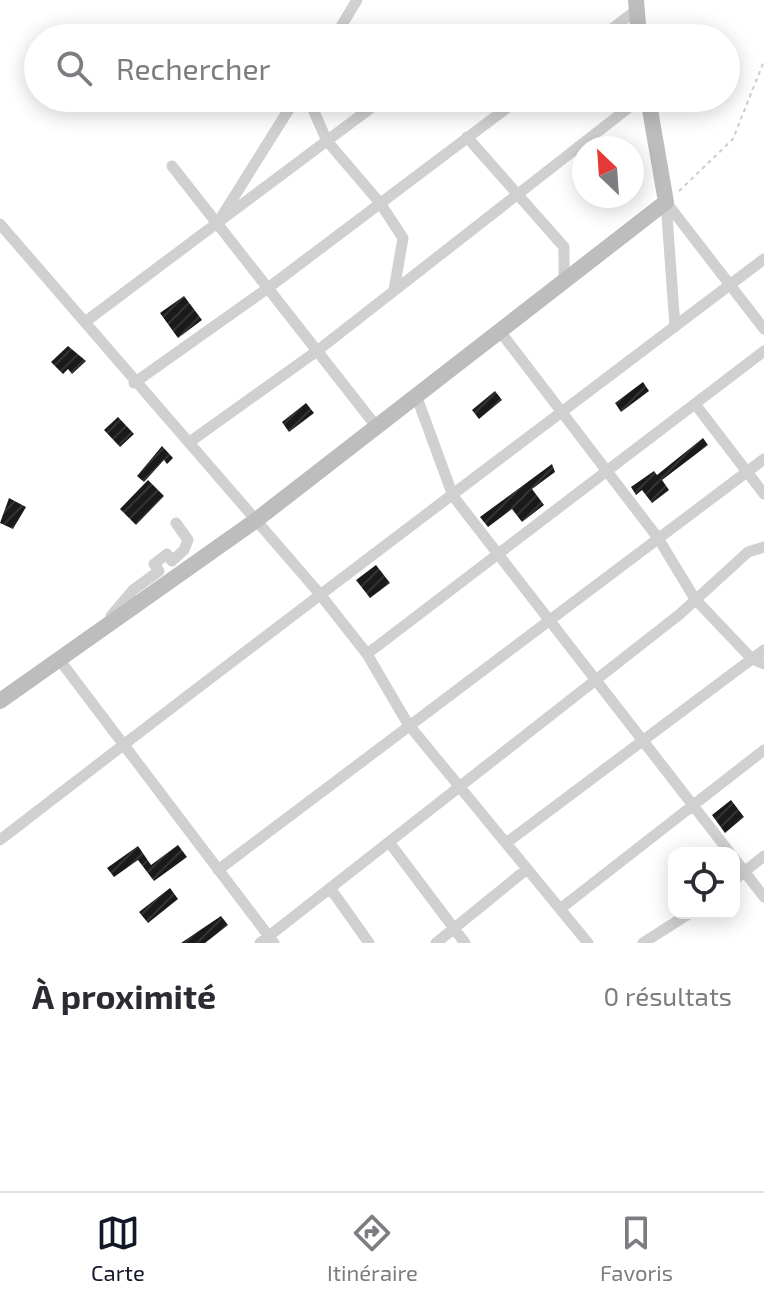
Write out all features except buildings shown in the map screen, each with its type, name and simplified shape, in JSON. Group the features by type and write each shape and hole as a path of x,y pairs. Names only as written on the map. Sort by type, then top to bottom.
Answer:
{"street":[{"path":"342,24 357,0"},
{"path":"616,24 636,6"},
{"path":"217,224 287,112"},
{"path":"314,112 327,141 380,203 403,238 394,290"},
{"path":"85,322 365,112"},
{"path":"134,383 268,288 501,112"},
{"path":"191,441 317,351 623,112"},
{"path":"650,112 666,202 675,327"},
{"path":"467,137 564,247 564,280"},
{"path":"172,166 376,426"},
{"path":"0,701 255,521 666,202"},
{"path":"666,202 764,329"},
{"path":"0,224 134,383 191,441 255,521 319,593 367,654 408,724 588,943"},
{"path":"0,840 319,593 453,496 764,259"},
{"path":"499,330 658,538 695,599 758,661"},
{"path":"367,654 764,351"},
{"path":"416,395 453,496 551,618 726,847"},
{"path":"695,404 764,494"},
{"path":"218,870 764,459"},
{"path":"101,629 133,590 159,571 154,564 167,554 172,561 184,550 188,540 176,523"},
{"path":"58,658 218,870 267,941 330,888 634,651 748,552 764,547"},
{"path":"506,843 644,740 758,661 764,650"},
{"path":"560,909 764,750"},
{"path":"389,842 465,943"},
{"path":"740,875 764,856"},
{"path":"740,866 764,897"},
{"path":"436,943 527,869"},
{"path":"330,888 369,943"},
{"path":"643,943 681,919"}],"path":[{"path":"666,202 733,139 764,61"}]}
